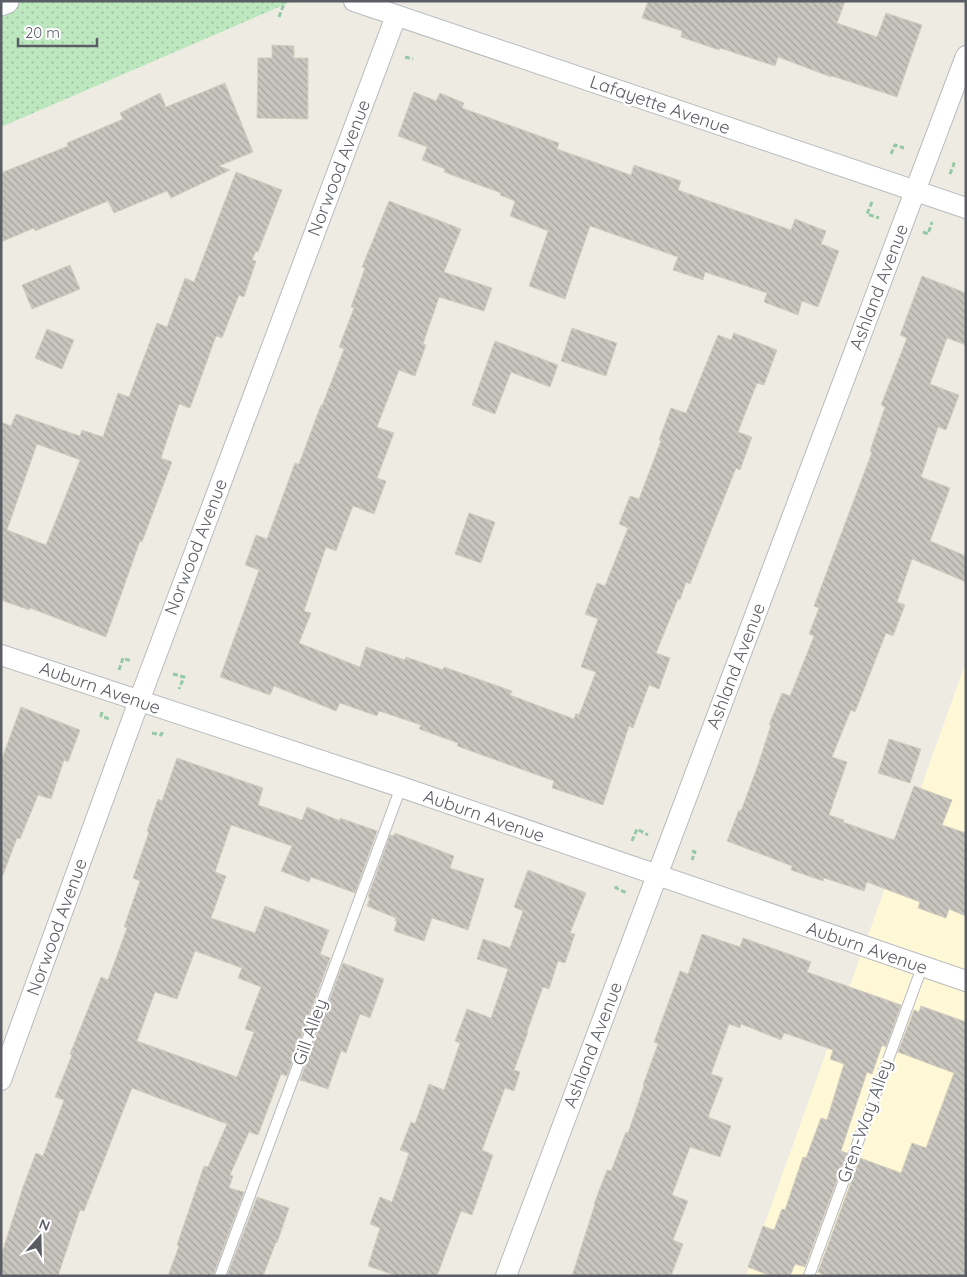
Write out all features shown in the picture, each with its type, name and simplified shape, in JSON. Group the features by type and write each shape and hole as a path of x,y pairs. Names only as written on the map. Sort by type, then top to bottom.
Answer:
{"street":[{"path":"1,3 6,1"},
{"name":"Lafayette Avenue","path":"354,1 966,208"},
{"name":"Norwood Avenue","path":"1,1080 139,701 396,16"},
{"name":"Ashland Avenue","path":"506,1276 966,56"},
{"name":"Auburn Avenue","path":"1,654 401,787 966,981"}],"lane":[{"name":"Gill Alley","path":"220,1276 401,787"},
{"name":"Gren-Way Alley","path":"809,1276 922,967"}],"path":[{"path":"279,17 284,1"},
{"path":"892,154 895,145 904,148"},
{"path":"950,174 954,164"},
{"path":"872,202 867,214 879,218"},
{"path":"928,234 933,220"},
{"path":"118,671 123,658"},
{"path":"173,674 184,677 179,690"},
{"path":"150,732 161,736"},
{"path":"632,841 637,829 648,835"},
{"path":"692,860 694,852"},
{"path":"616,888 628,893"}],"shaded area":[{"path":"966,662 966,1276 746,1276"}],"green space":[{"path":"1,1 293,1 1,127"}],"building":[{"path":"648,1 845,1 837,23 877,37 886,13 922,25 897,97 831,77 778,57 775,66 681,37 682,31 642,18"},
{"path":"272,45 294,46 294,58 308,58 308,119 257,118 258,58 272,58"},
{"path":"225,83 253,152 219,166 230,170 171,198 167,191 114,213 108,201 35,231 34,228 1,242 1,173 68,146 67,143 123,119 120,113 160,93 166,107"},
{"path":"414,92 436,101 440,93 464,103 462,108 559,143 557,149 631,175 634,165 681,181 678,190 791,230 795,219 826,231 821,244 839,251 818,307 802,301 798,315 764,302 767,293 705,272 703,280 673,270 678,257 590,226 565,299 529,286 548,231 510,216 515,201 500,195 501,193 444,172 445,169 422,160 427,147 398,136"},
{"path":"236,172 282,190 258,252 256,251 252,260 256,261 244,297 239,295 222,338 216,336 190,408 179,404 161,458 172,462 142,542 140,541 106,637 30,608 29,610 1,600 1,422 11,426 16,414 80,436 82,430 103,437 118,393 129,397 157,323 167,327 185,278 194,282","holes":["37,444 80,460 46,545 7,530"]},
{"path":"389,201 461,229 444,272 492,288 484,311 439,297 423,344 426,345 415,376 399,370 377,427 394,433 377,478 386,481 374,514 353,506 336,551 326,547 304,611 311,613 299,643 360,667 366,647 405,660 406,657 443,670 444,667 512,691 510,695 574,719 576,713 579,715 596,672 581,667 598,619 585,614 597,583 605,586 628,528 619,524 630,496 639,499 661,441 659,440 671,408 686,413 718,335 731,340 734,333 777,350 764,385 757,383 738,432 752,437 740,470 736,468 690,584 686,582 656,653 670,658 659,689 649,685 633,728 629,726 603,805 552,788 554,781 457,746 458,743 419,729 421,725 379,711 377,716 340,703 336,711 274,686 270,695 220,677 259,570 245,565 256,535 267,539 295,463 299,464 322,406 344,349 339,347 354,308 351,307 365,268 362,267"},
{"path":"70,265 80,289 32,309 22,285"},
{"path":"922,276 966,293 966,345 947,338 930,384 959,395 946,430 938,427 921,477 950,488 930,541 966,556 966,582 912,559 897,602 905,605 893,636 886,633 855,712 851,710 832,757 847,762 829,815 844,820 843,822 894,840 914,786 952,800 942,825 966,833 966,916 949,909 946,918 918,908 920,902 867,882 864,891 824,878 823,881 791,870 792,866 727,841 739,810 741,811 771,725 769,725 782,693 790,696 814,636 809,634 819,608 814,606 872,452 870,451 885,407 881,405 907,338 900,335"},
{"path":"572,328 617,343 606,376 561,361"},
{"path":"47,329 74,340 62,369 35,358"},
{"path":"495,341 558,365 550,387 511,372 495,414 472,405"},
{"path":"469,513 495,522 481,563 455,554"},
{"path":"21,707 80,730 68,762 64,760 51,799 38,795 20,839 17,838 3,875 1,875 1,761"},
{"path":"889,739 921,749 910,783 878,773"},
{"path":"177,758 263,788 258,805 302,820 307,807 340,821 340,818 377,831 355,893 311,877 309,882 281,871 292,846 231,825 215,872 226,876 211,918 255,933 265,906 329,930 320,954 330,958 287,1076 281,1074 258,1135 249,1132 230,1175 233,1176 229,1188 244,1192 213,1276 168,1276 204,1166 208,1167 227,1124 132,1088 84,1211 80,1210 58,1276 1,1276 1,1256 23,1187 36,1153 43,1156 64,1100 55,1097 72,1055 70,1054 101,977 108,980 127,928 124,927 140,881 133,878 158,799 162,801","holes":["195,951 242,968 238,978 261,987 245,1029 254,1032 237,1077 137,1041 155,992 177,999"]},
{"path":"395,833 454,856 450,868 484,879 468,930 432,918 424,941 394,931 396,918 367,906 370,898 368,897 390,835 394,836"},
{"path":"528,870 586,893 570,933 575,934 565,963 558,961 549,989 543,987 514,1070 520,1072 514,1091 505,1088 482,1150 493,1155 472,1215 461,1211 437,1276 397,1276 368,1266 380,1228 370,1224 380,1197 392,1202 409,1153 400,1150 411,1122 415,1124 429,1084 444,1090 460,1043 455,1041 467,1009 491,1018 508,969 477,959 483,939 510,948 523,911 514,907"},
{"path":"702,934 740,947 743,938 772,948 811,962 807,972 901,1005 886,1047 882,1045 872,1074 867,1072 841,1151 847,1153 805,1267 795,1264 790,1276 771,1276 748,1267 763,1226 774,1230 782,1209 785,1210 803,1157 806,1158 821,1118 827,1120 844,1064 830,1059 833,1050 784,1033 781,1040 741,1024 740,1028 729,1024 711,1074 723,1078 708,1117 731,1126 720,1157 690,1147 672,1195 688,1201 673,1240 683,1244 671,1276 572,1276 594,1204 607,1170 611,1171 626,1132 628,1133 658,1044 654,1042 680,971 688,974"},
{"path":"343,963 384,979 370,1018 360,1014 346,1053 341,1051 328,1089 300,1080"},
{"path":"921,1006 966,1022 966,1276 827,1276 818,1272 860,1158 901,1173 912,1143 926,1148 954,1073 898,1052 914,1010 919,1012"},
{"path":"257,1197 289,1208 277,1243 263,1276 227,1276"}]}
